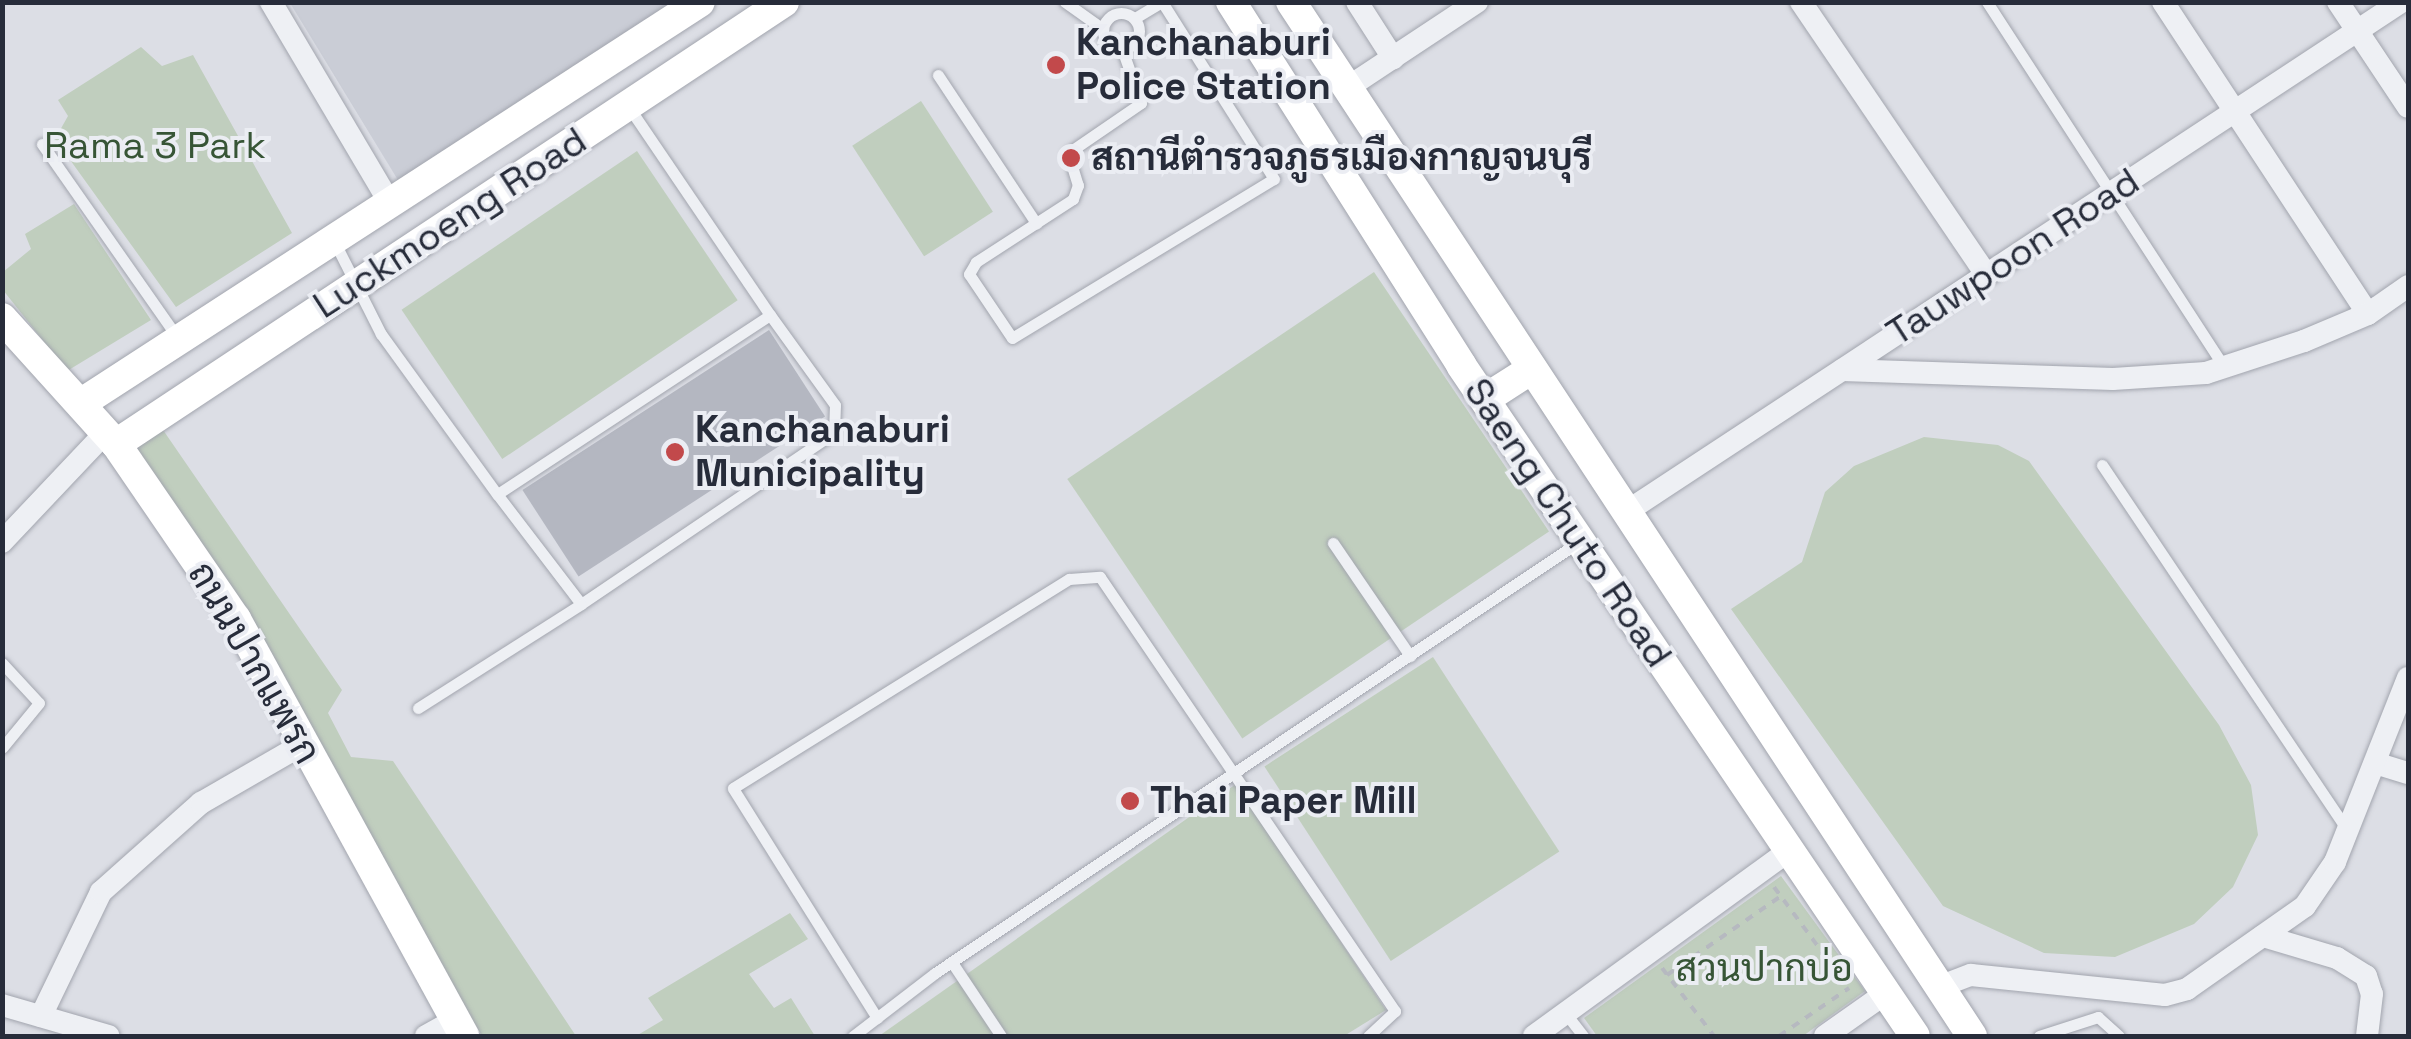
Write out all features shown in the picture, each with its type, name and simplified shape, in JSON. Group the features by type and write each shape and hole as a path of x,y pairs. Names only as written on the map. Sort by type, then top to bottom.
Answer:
{"main road":[{"name":"Luckmoeng Road","path":"82,402 700,2"},
{"name":"Luckmoeng Road","path":"111,438 357,284 784,2"},
{"name":"Saeng Chuto Road","path":"1230,2 1485,400 1790,851 1875,1001 1915,1036"},
{"name":"Saeng Chuto Road","path":"1291,2 1972,1036"},
{"path":"1319,141 1354,100"},
{"name":"ถนนปากแพรก","path":"2,318 111,438 236,619 459,1028"},
{"path":"1485,400 1532,369"}],"street":[{"path":"271,2 390,203"},
{"path":"1357,2 1393,58"},
{"path":"1354,100 1393,58 1477,2"},
{"path":"1801,2 1986,274"},
{"path":"2163,2 2368,314"},
{"path":"2338,2 2408,107"},
{"name":"Tauwpoon Road","path":"1626,512 2401,2"},
{"path":"1841,370 2113,378 2224,368 2368,314 2408,286"},
{"path":"2,542 111,438"},
{"path":"1939,987 1971,975 2164,995 2188,989 2305,906 2348,831 2408,678"},
{"path":"41,1016 102,892 201,803 303,744"},
{"path":"2375,763 2408,772"},
{"path":"1534,1036 1790,851"},
{"path":"2264,936 2336,958 2366,976 2372,994 2368,1036"},
{"path":"1825,1036 1875,1001"},
{"path":"2,1004 110,1036"},
{"path":"426,1036 459,1028"}],"lane":[{"path":"1065,2 1102,28 1104,39 1122,49 1141,103 1072,149 1067,159 1078,192 976,262 969,274 1012,338 1274,179 1162,2 1134,18 1115,13 1102,28"},
{"path":"1987,2 2224,368"},
{"path":"1122,49 1138,38 1134,18"},
{"path":"938,76 1036,223"},
{"path":"418,708 834,433 835,406 628,106"},
{"path":"42,144 179,340"},
{"path":"333,240 381,334 580,604"},
{"path":"497,494 770,314"},
{"path":"2102,465 2348,831"},
{"path":"853,1036 953,964 1580,541"},
{"path":"1333,543 1410,656"},
{"path":"876,1018 732,788 1068,579 1100,577 1238,773 1394,1011 1368,1036"},
{"path":"2,662 39,703 2,748"},
{"path":"953,964 1001,1036"},
{"path":"1566,1014 1583,1036"},
{"path":"2039,1036 2098,1018 2119,1036"}],"path":[{"path":"1762,871 1849,988 1875,1001"},
{"path":"1667,975 1781,896"},
{"path":"1650,952 1714,1036"},
{"path":"1779,1036 1849,988"}],"shaded area":[{"path":"290,3 676,3 401,185"}],"green space":[{"name":"Rama 3 Park","path":"141,47 162,66 193,55 292,233 176,307 55,139 68,116 58,100"},
{"path":"921,101 993,212 924,256 852,146"},
{"path":"637,151 738,300 502,459 402,310"},
{"path":"74,204 151,320 67,371 3,290 3,272 31,249 25,234"},
{"path":"1374,272 1549,531 1242,738 1067,479"},
{"path":"161,427 342,690 328,713 351,757 393,761 576,1036 482,1036 130,449"},
{"path":"1924,437 1998,445 2029,461 2219,725 2251,785 2258,835 2233,887 2194,924 2115,957 2044,953 1943,906 1731,609 1802,562 1825,492 1854,466"},
{"path":"1433,657 1559,852 1391,961 1264,766"},
{"path":"1236,784 1386,1010 1344,1036 879,1036"},
{"name":"สวนปากบ่อ","path":"1781,876 1865,991 1803,1036 1597,1036 1584,1018"},
{"path":"790,913 808,939 749,974 774,1008 791,998 815,1036 636,1036 663,1020 648,998"}],"building":[{"name":"Kanchanaburi Municipality","path":"769,330 825,416 579,577 522,490"}],"place":[{"name":"Kanchanaburi Police Station","path":"1056,65"},
{"name":"สถานีตำรวจภูธรเมืองกาญจนบุรี","path":"1071,158"},
{"name":"Kanchanaburi Municipality","path":"675,452"},
{"name":"Thai Paper Mill","path":"1130,801"}]}
